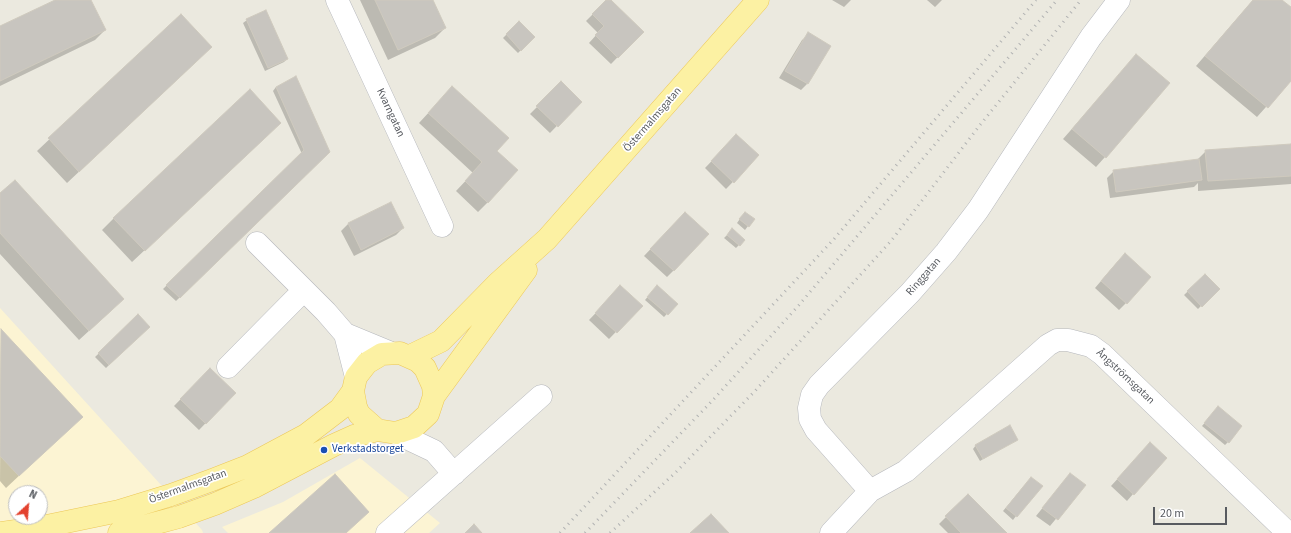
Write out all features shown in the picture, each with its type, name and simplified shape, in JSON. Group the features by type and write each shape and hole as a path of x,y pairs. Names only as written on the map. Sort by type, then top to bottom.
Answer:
{"main road":[{"name":"Östermalmsgatan","path":"119,533 179,517 215,504 254,487 334,444 354,436 414,427 547,239 758,0"},
{"name":"Östermalmsgatan","path":"0,533 51,526 119,511 171,495 233,471 282,448 306,435 340,409 355,384 361,370 370,360 382,354 400,354 441,341 498,283 547,239"},
{"path":"400,354 418,361 430,376 431,404"},
{"path":"355,384 356,407 359,414 387,431"}],"street":[{"name":"Kvarngatan","path":"337,0 442,226"},
{"name":"Ringgatan","path":"870,491 816,430 810,419 809,408 812,396 819,385 910,293 946,252 978,210 1091,37 1119,0"},
{"path":"257,243 345,334 400,354"},
{"path":"228,366 304,290"},
{"path":"345,334 355,384"},
{"name":"Ångströmsgatan","path":"870,491 906,471 1048,346 1057,340 1068,340 1091,346 1102,354 1288,533"},
{"path":"387,533 541,396"},
{"path":"431,404 434,451"},
{"path":"387,431 434,451 454,474"},
{"path":"831,533 870,491"}],"shaded area":[{"path":"0,308 202,530 203,533 0,533"},
{"path":"360,458 440,523 429,533 228,533 222,527 283,502"}],"building":[{"path":"55,0 91,0 106,30 0,81 0,26"},
{"path":"375,0 433,0 446,28 398,50"},
{"path":"606,0 611,0 644,32 618,58 595,35 604,26 592,14"},
{"path":"1253,0 1282,0 1291,7 1291,81 1268,108 1205,56"},
{"path":"266,10 288,59 268,68 246,19"},
{"path":"181,14 212,47 79,172 48,138"},
{"path":"519,21 535,37 521,51 506,34"},
{"path":"808,32 831,46 808,84 785,71"},
{"path":"1136,54 1170,83 1106,158 1072,129"},
{"path":"296,76 330,152 180,298 166,285 304,150 276,87"},
{"path":"561,81 582,102 558,127 536,106"},
{"path":"452,86 509,138 497,151 518,170 488,203 465,181 482,162 428,113"},
{"path":"250,89 281,123 145,251 113,218"},
{"path":"736,134 759,155 734,183 711,161"},
{"path":"1291,144 1291,176 1208,181 1205,150"},
{"path":"1199,159 1202,180 1116,192 1113,170"},
{"path":"15,180 124,299 89,331 0,233 0,193"},
{"path":"391,202 404,228 361,250 348,223"},
{"path":"685,212 709,234 674,271 650,249"},
{"path":"745,212 755,219 749,227 739,219"},
{"path":"732,228 745,240 740,246 727,235"},
{"path":"1125,253 1151,277 1127,304 1101,281"},
{"path":"1205,274 1220,289 1202,307 1187,291"},
{"path":"620,285 643,306 617,333 595,313"},
{"path":"657,285 678,304 668,315 647,297"},
{"path":"138,314 150,327 109,365 98,353"},
{"path":"1,329 83,417 19,476 0,456"},
{"path":"210,368 236,393 206,424 180,399"},
{"path":"1218,406 1242,426 1229,443 1204,423"},
{"path":"1010,425 1018,440 983,459 975,445"},
{"path":"1150,442 1167,458 1134,495 1117,479"},
{"path":"1070,473 1086,485 1058,520 1042,508"},
{"path":"335,474 369,512 346,533 269,533"},
{"path":"1031,477 1043,486 1017,517 1006,508"},
{"path":"968,494 1007,533 961,533 945,516"},
{"path":"711,514 729,533 690,533"},
{"path":"474,524 482,533 465,533"}],"railway":[{"path":"560,533 834,239 1036,0"},
{"path":"585,533 712,401 799,305 1057,0"},
{"path":"610,533 675,473 755,391 891,241 980,125 1081,0"}],"place":[{"name":"Verkstadstorget","path":"324,450"}]}
